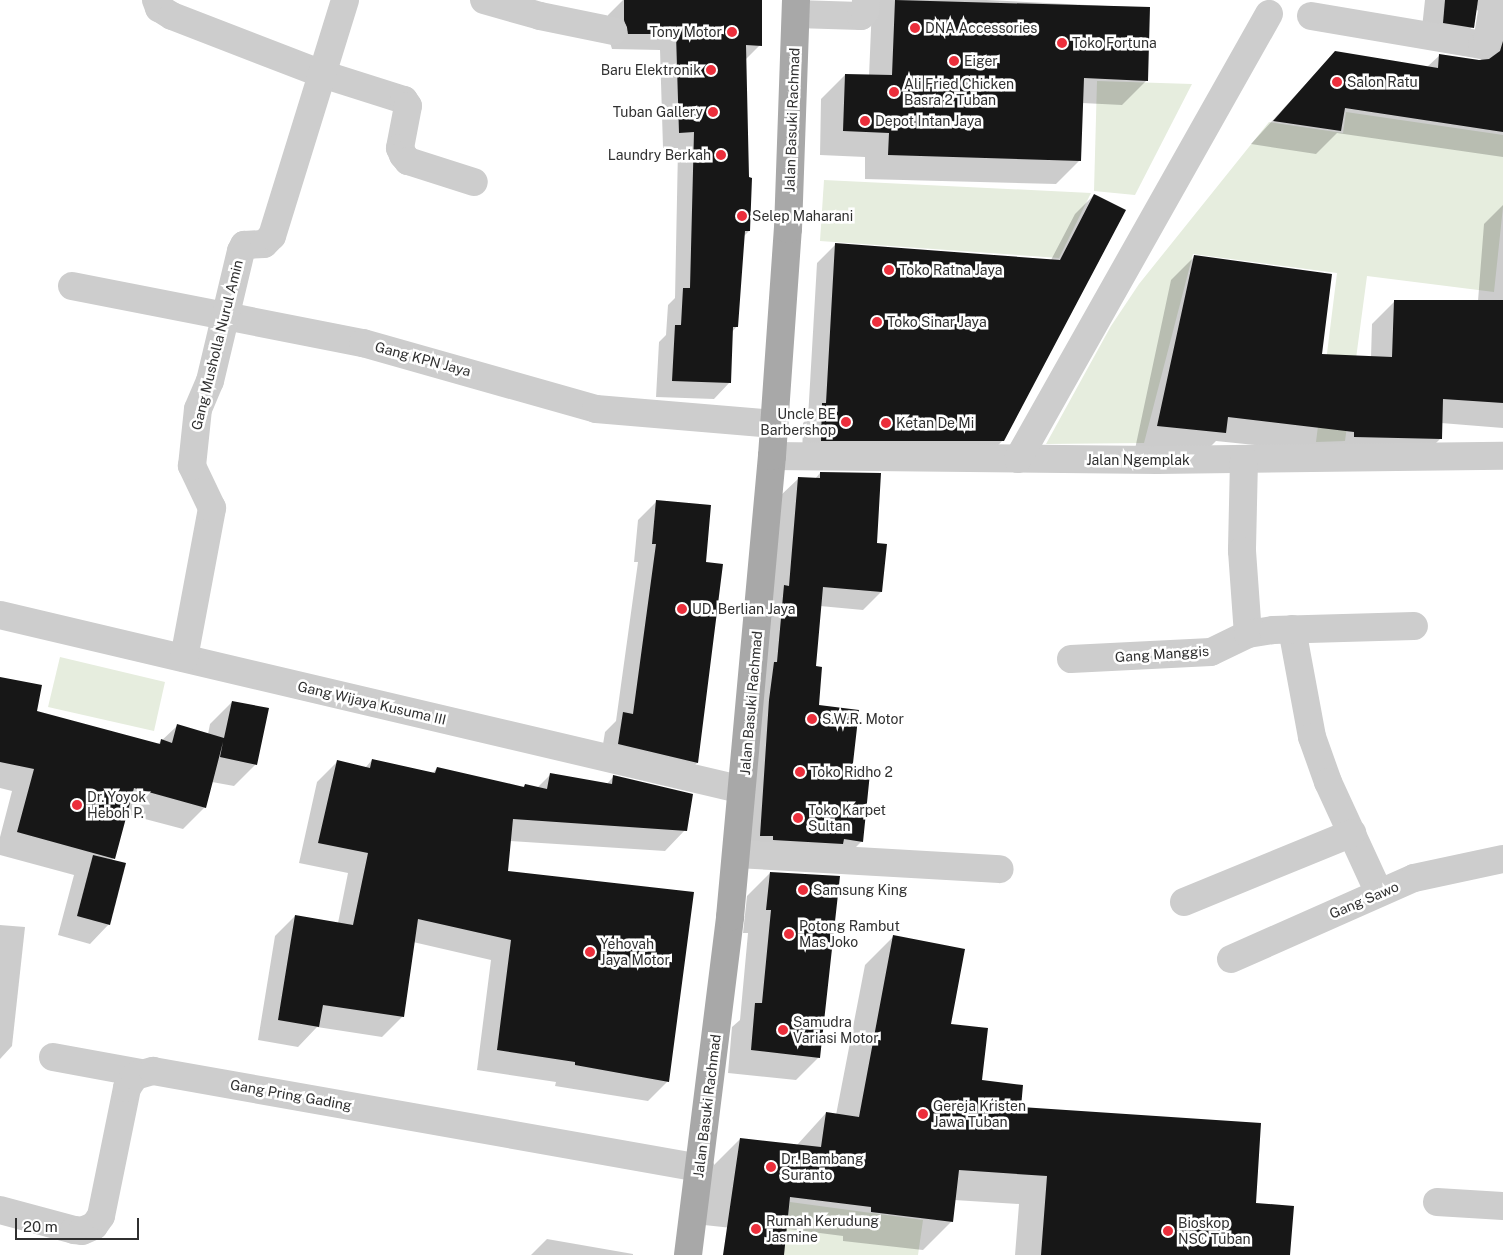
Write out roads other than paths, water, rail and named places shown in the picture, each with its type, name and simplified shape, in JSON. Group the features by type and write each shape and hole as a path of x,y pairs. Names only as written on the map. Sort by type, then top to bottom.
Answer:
{"main road":[{"name":"Jalan Basuki Rachmad","path":"688,1255 700,1168 744,790 772,456 788,230 796,7"}],"street":[{"path":"156,0 160,8 172,16 322,74 404,100 408,106 400,148 403,155 408,160 474,182"},
{"name":"Gang Musholla Nurul Amin","path":"184,658 212,508 192,466 196,416 210,381 224,316 243,247 249,243 264,244 272,236 345,0"},
{"path":"484,0 540,16 613,31"},
{"path":"796,7 861,16 866,0"},
{"path":"1018,460 1263,7 1280,20 1293,21 1320,8 1482,45 1487,42 1494,0"},
{"name":"Gang KPN Jaya","path":"72,286 363,343 596,409 774,424"},
{"name":"Jalan Ngemplak","path":"772,456 1018,460 1244,460 1503,456"},
{"path":"1244,460 1242,551 1248,634"},
{"name":"Gang Wijaya Kusuma III","path":"0,615 744,790"},
{"name":"Gang Manggis","path":"1071,659 1211,652 1248,634 1292,629 1414,626"},
{"path":"1292,629 1312,737 1379,892"},
{"path":"1184,902 1352,833"},
{"path":"737,854 1000,869"},
{"name":"Gang Sawo","path":"1231,959 1379,892 1450,868 1503,859"},
{"name":"Gang Pring Gading","path":"53,1058 140,1073 161,1072 700,1168"},
{"path":"0,1210 74,1230 82,1231 94,1226 102,1210 125,1094 131,1079 140,1073"},
{"path":"1437,1202 1503,1206"}],"place":[{"name":"DNA Accessories","path":"915,28"},
{"name":"Tony Motor","path":"732,32"},
{"name":"Toko Fortuna","path":"1062,43"},
{"name":"Eiger","path":"954,61"},
{"name":"Baru Elektronik","path":"711,70"},
{"name":"Salon Ratu","path":"1337,82"},
{"name":"Ali Fried Chicken Basra 2 Tuban","path":"894,92"},
{"name":"Tuban Gallery","path":"713,112"},
{"name":"Depot Intan Jaya","path":"865,121"},
{"name":"Laundry Berkah","path":"721,155"},
{"name":"Selep Maharani","path":"742,216"},
{"name":"Toko Ratna Jaya","path":"889,270"},
{"name":"Toko Sinar Jaya","path":"877,322"},
{"name":"Uncle BE Barbershop","path":"846,422"},
{"name":"Ketan De Mi","path":"886,423"},
{"name":"UD. Berlian Jaya","path":"682,609"},
{"name":"S.W.R. Motor","path":"812,719"},
{"name":"Toko Ridho 2","path":"800,772"},
{"name":"Dr. Yoyok Heboh P.","path":"77,805"},
{"name":"Toko Karpet Sultan","path":"798,818"},
{"name":"Samsung King","path":"803,890"},
{"name":"Potong Rambut Mas Joko","path":"789,934"},
{"name":"Yehovah Jaya Motor","path":"590,952"},
{"name":"Samudra Variasi Motor","path":"783,1030"},
{"name":"Gereja Kristen Jawa Tuban","path":"923,1114"},
{"name":"Dr. Bambang Suranto","path":"771,1167"},
{"name":"Rumah Kerudung Jasmine","path":"756,1229"},
{"name":"Bioskop NSC Tuban","path":"1168,1231"}]}
